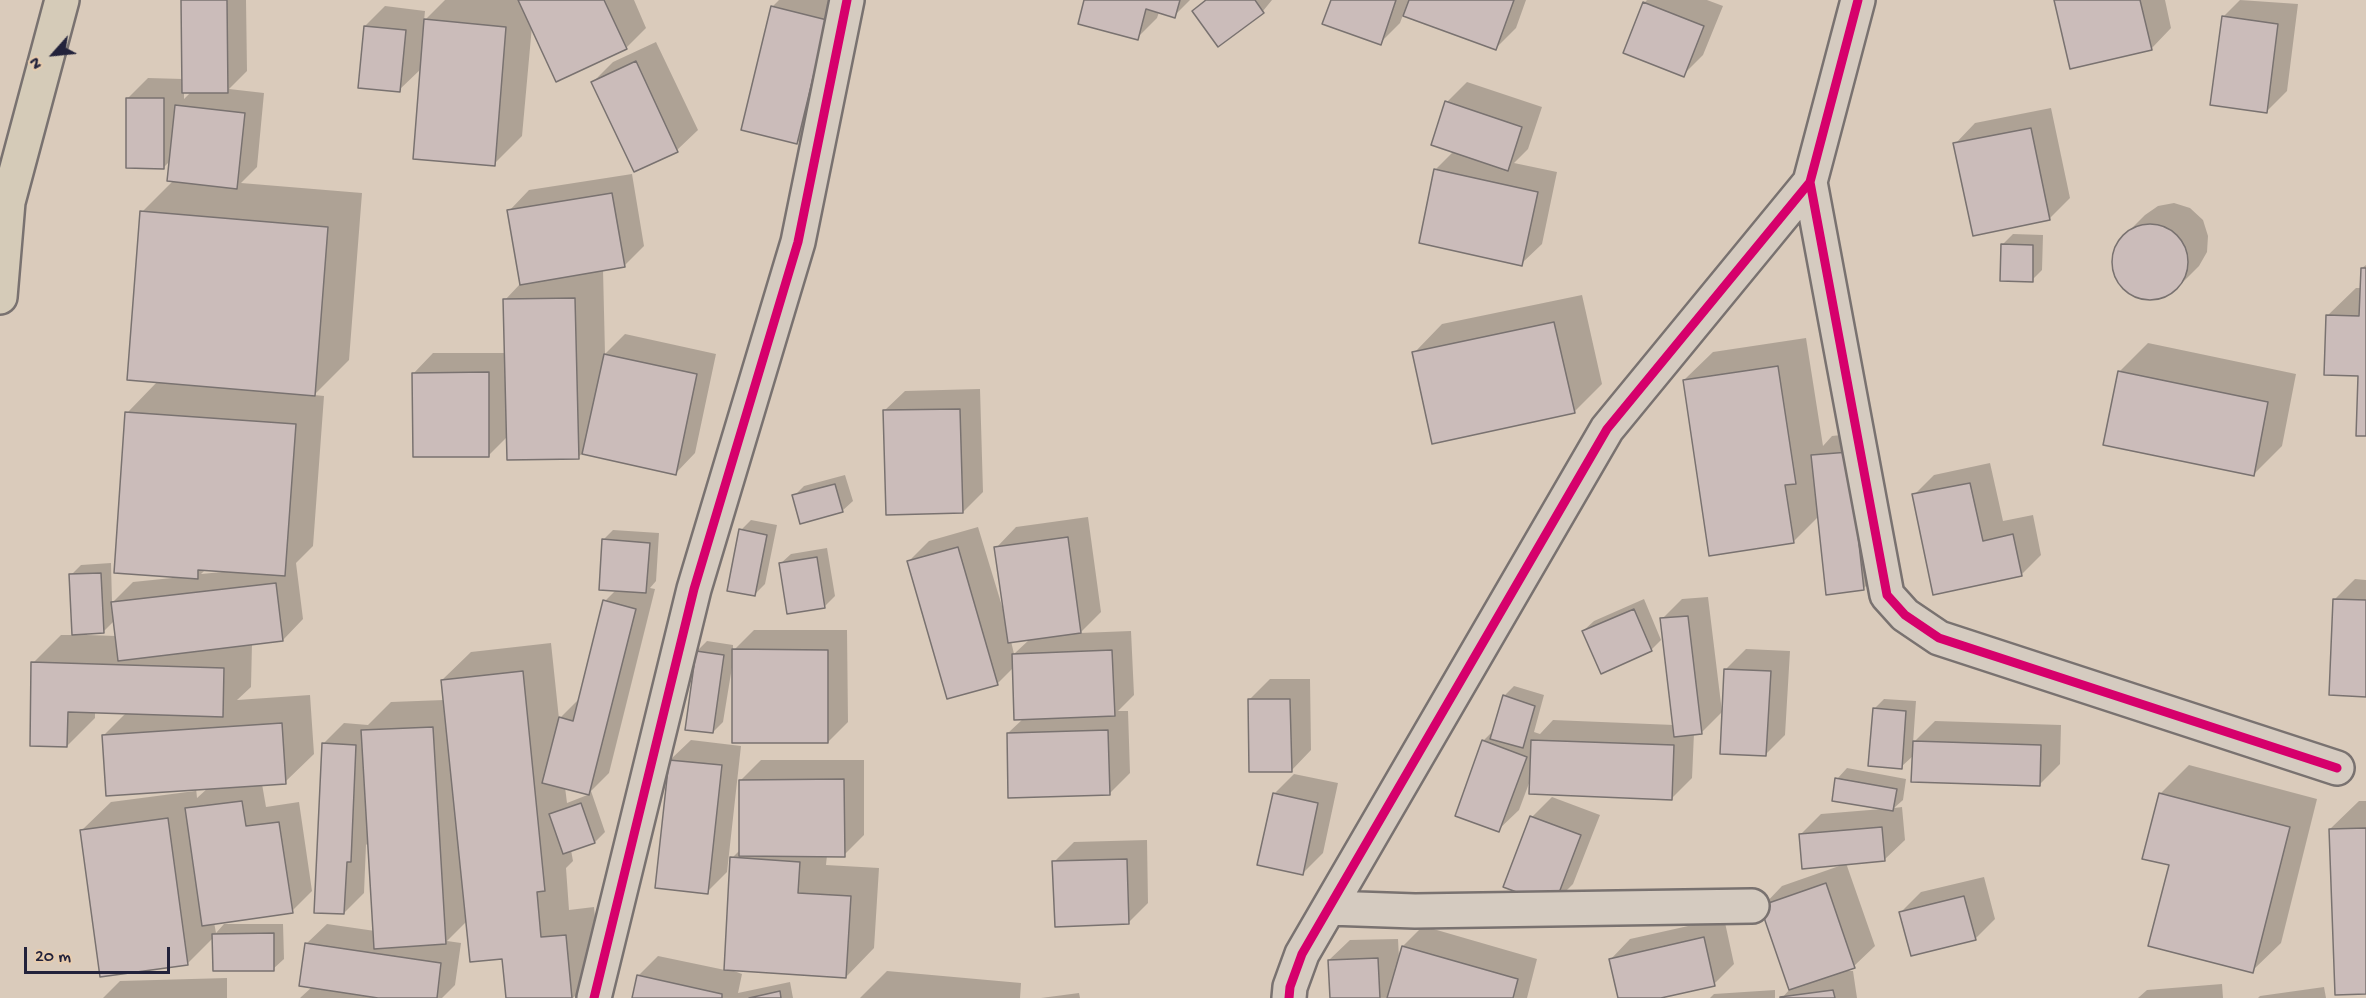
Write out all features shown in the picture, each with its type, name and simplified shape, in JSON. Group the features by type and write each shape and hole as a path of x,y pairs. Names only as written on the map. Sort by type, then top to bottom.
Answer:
{"main road":[{"path":"0,297 8,202 62,0"}],"street":[{"path":"594,998 694,589 798,242 847,0"},
{"path":"1289,998 1290,987 1302,954 1607,429 1810,182 1858,0"},
{"path":"1810,182 1887,595 1905,615 1939,639 2337,768"},
{"path":"1329,908 1415,911 1752,906"}],"building":[{"path":"181,0 227,0 228,93 182,93"},
{"path":"518,0 604,0 627,49 556,82"},
{"path":"1084,0 1180,0 1175,18 1146,9 1138,40 1078,24"},
{"path":"1206,0 1255,0 1264,13 1218,47 1192,11"},
{"path":"1331,0 1396,0 1381,45 1322,24"},
{"path":"1409,0 1514,0 1496,50 1403,16"},
{"path":"2054,0 2140,0 2152,50 2070,69"},
{"path":"1643,2 1704,26 1684,77 1623,53"},
{"path":"771,6 827,20 797,144 741,130"},
{"path":"2222,16 2278,24 2267,113 2210,105"},
{"path":"424,19 506,27 495,166 413,159"},
{"path":"364,26 406,30 400,92 358,88"},
{"path":"636,61 678,152 634,172 591,82"},
{"path":"126,98 164,98 164,169 126,168"},
{"path":"1445,101 1522,127 1508,171 1431,145"},
{"path":"175,105 245,113 237,189 167,181"},
{"path":"2031,128 2050,220 1973,236 1953,143"},
{"path":"1434,169 1538,192 1522,266 1419,243"},
{"path":"612,193 625,267 520,285 507,210"},
{"path":"140,211 328,227 315,396 127,380"},
{"path":"2150,224 2165,227 2177,235 2185,247 2188,262 2185,277 2177,289 2165,297 2150,300 2135,297 2123,289 2115,277 2112,262 2115,247 2123,235 2135,227"},
{"path":"2001,244 2033,245 2033,282 2000,281"},
{"path":"2361,268 2366,268 2366,436 2356,436 2358,376 2324,375 2326,315 2359,316"},
{"path":"575,298 579,459 507,460 503,299"},
{"path":"1554,322 1575,413 1432,444 1412,352"},
{"path":"604,354 697,374 676,475 582,454"},
{"path":"1778,366 1796,484 1785,485 1794,543 1709,556 1683,380"},
{"path":"2118,371 2268,402 2254,476 2103,445"},
{"path":"489,372 489,457 413,457 412,373"},
{"path":"960,409 963,513 886,515 883,410"},
{"path":"125,412 296,424 285,576 198,570 198,579 114,573"},
{"path":"1849,452 1864,590 1826,595 1811,455"},
{"path":"1970,483 1983,541 2013,534 2022,576 1933,595 1912,494"},
{"path":"835,484 843,512 800,524 792,495"},
{"path":"739,529 767,535 755,596 727,591"},
{"path":"1068,537 1081,633 1008,643 994,547"},
{"path":"602,539 650,543 646,593 599,590"},
{"path":"958,547 998,685 947,699 907,561"},
{"path":"817,557 825,608 787,614 779,563"},
{"path":"101,573 104,633 72,635 69,574"},
{"path":"276,583 283,641 118,661 111,602"},
{"path":"2333,599 2366,600 2366,697 2329,695"},
{"path":"603,600 636,609 589,795 542,783 559,717 573,721"},
{"path":"1634,609 1652,651 1601,674 1582,631"},
{"path":"1688,616 1702,734 1674,737 1660,618"},
{"path":"732,649 828,650 828,743 732,743"},
{"path":"1112,650 1115,716 1014,720 1012,654"},
{"path":"696,651 724,655 713,733 685,730"},
{"path":"31,662 224,668 223,717 68,712 67,747 30,746"},
{"path":"1724,669 1771,671 1766,756 1720,754"},
{"path":"523,671 545,891 537,892 541,937 566,935 572,998 506,998 502,959 470,962 441,680"},
{"path":"1503,695 1535,706 1523,748 1490,739"},
{"path":"1248,699 1290,699 1292,772 1249,772"},
{"path":"1873,708 1906,711 1902,769 1868,766"},
{"path":"282,723 286,784 106,796 102,735"},
{"path":"433,727 446,944 374,949 361,730"},
{"path":"1108,730 1110,795 1008,798 1007,733"},
{"path":"1482,740 1527,757 1499,832 1455,816"},
{"path":"1531,740 1674,745 1672,800 1529,794"},
{"path":"1913,741 2041,745 2040,786 1911,782"},
{"path":"322,743 356,745 351,862 347,862 344,914 314,913"},
{"path":"669,760 722,765 708,894 655,888"},
{"path":"1835,778 1897,789 1893,811 1832,801"},
{"path":"844,779 845,857 739,856 739,780"},
{"path":"1273,793 1318,803 1303,875 1257,865"},
{"path":"2159,793 2290,827 2253,973 2148,946 2169,865 2142,859"},
{"path":"242,801 246,826 279,822 293,913 202,926 185,808"},
{"path":"581,803 595,843 563,854 549,814"},
{"path":"1530,816 1581,835 1554,906 1503,887"},
{"path":"168,818 188,965 100,977 80,830"},
{"path":"1882,827 1885,861 1802,869 1799,834"},
{"path":"2366,828 2366,994 2335,995 2329,829"},
{"path":"730,857 800,862 798,893 851,896 846,978 724,970"},
{"path":"1127,859 1129,924 1055,927 1052,861"},
{"path":"1826,883 1855,968 1789,990 1760,906"},
{"path":"1964,896 1976,940 1911,956 1899,912"},
{"path":"274,933 274,971 213,971 212,934"},
{"path":"1704,937 1715,986 1661,998 1618,998 1609,959"},
{"path":"305,943 441,963 437,998 378,998 299,986"},
{"path":"1402,946 1518,979 1513,998 1387,998"},
{"path":"1378,958 1380,998 1330,998 1328,960"},
{"path":"637,975 722,994 722,998 632,998"},
{"path":"1833,990 1835,998 1780,998 1780,997"},
{"path":"780,991 781,998 749,998"}],"cycle path":[{"path":"594,998 694,589 798,242 847,0"},
{"path":"1289,998 1290,987 1302,954 1607,429 1810,182 1858,0"},
{"path":"1810,182 1887,595 1905,615 1939,638 2337,768"}]}
